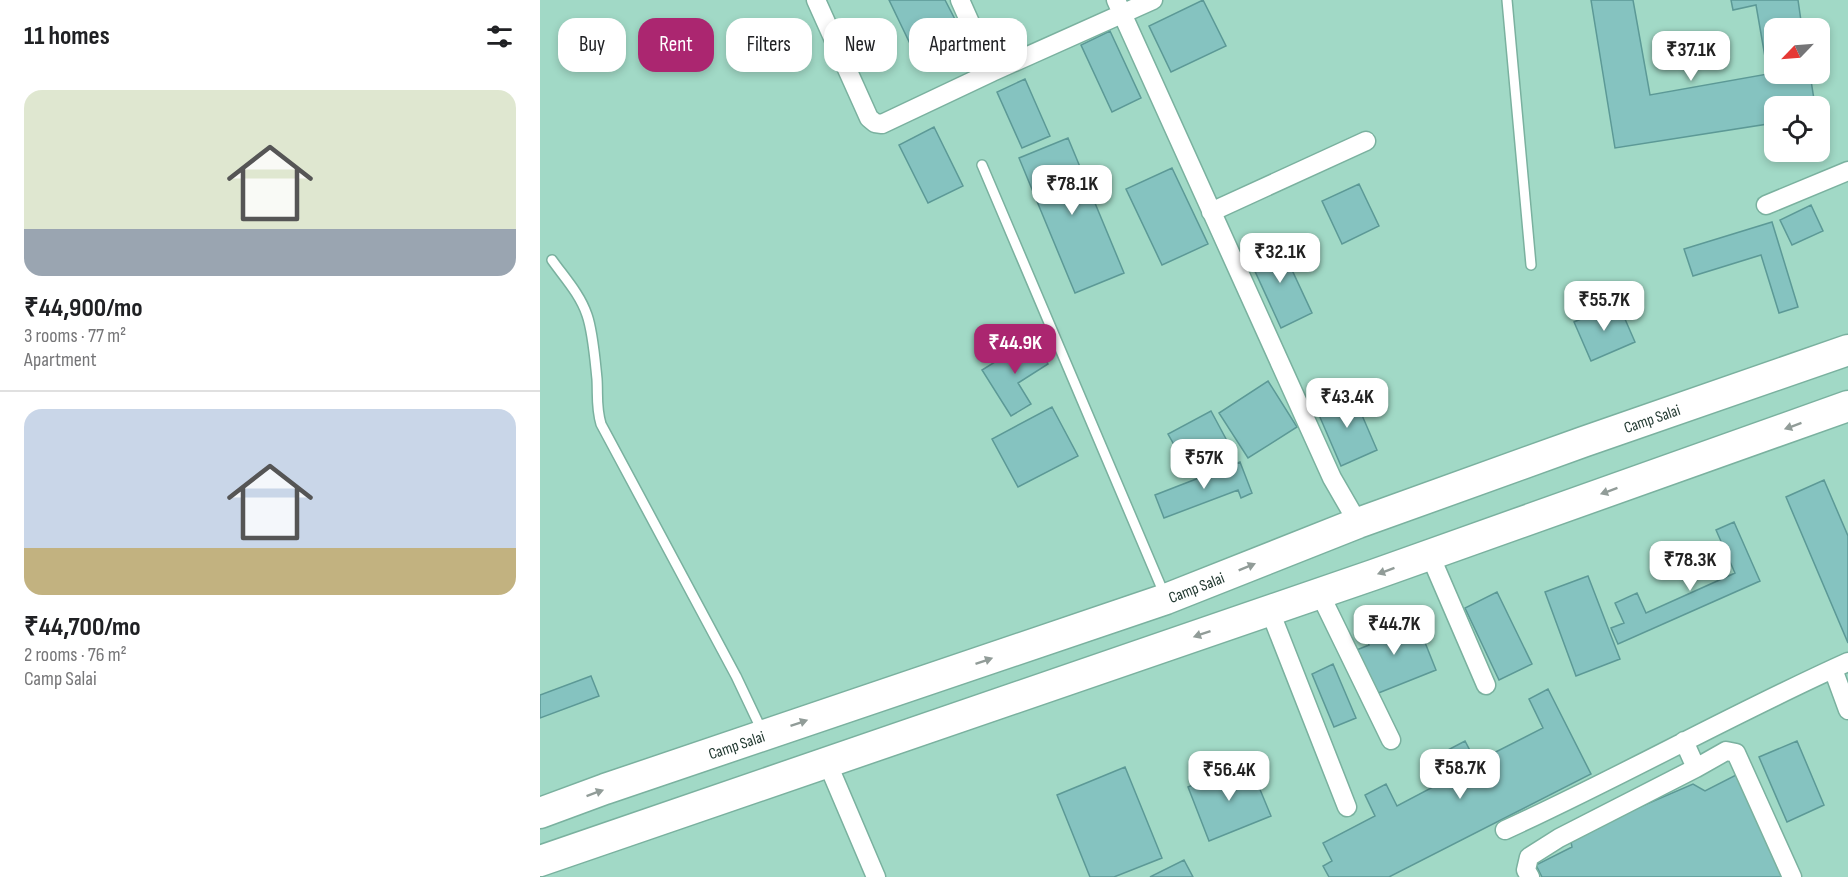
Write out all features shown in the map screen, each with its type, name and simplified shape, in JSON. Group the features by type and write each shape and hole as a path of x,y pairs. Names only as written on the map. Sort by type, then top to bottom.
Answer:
{"main road":[{"name":"Camp Salai","path":"540,813 1166,599 1358,523 1848,350"},
{"path":"540,861 1320,594 1848,406"}],"street":[{"path":"816,0 869,118 875,123 882,124 992,72"},
{"path":"960,0 968,18"},
{"path":"1027,54 1120,7 1153,0"},
{"path":"1120,7 1332,478 1358,523"},
{"path":"1211,212 1366,141"},
{"path":"1766,205 1848,171"},
{"path":"1430,555 1485,685"},
{"path":"1320,594 1391,740"},
{"path":"1270,611 1347,807"},
{"path":"1505,830 1776,694 1840,665 1848,710"},
{"path":"1684,741 1696,768"},
{"path":"1530,877 1526,870 1529,857 1559,838 1726,751 1736,753 1792,877"},
{"path":"827,762 876,877"},
{"path":"1546,811 1559,838"}],"lane":[{"path":"1507,0 1530,265"},
{"path":"982,165 1166,599"},
{"path":"552,260 576,293 592,334 597,380 597,411 601,424 736,676 764,735"}],"building":[{"path":"889,0 945,0 954,18 909,18 909,42"},
{"path":"1203,0 1226,46 1171,72 1149,26"},
{"path":"1591,0 1633,0 1650,95 1764,75 1764,84 1812,84 1813,96 1764,96 1764,125 1615,148"},
{"path":"1731,0 1798,0 1801,18 1764,18 1764,51 1756,5 1733,10"},
{"path":"1110,31 1141,98 1112,112 1081,45"},
{"path":"1025,79 1050,136 1022,148 997,92"},
{"path":"934,127 963,186 928,203 899,145"},
{"path":"1068,138 1124,273 1075,293 1019,158"},
{"path":"1172,168 1208,244 1162,265 1126,189"},
{"path":"1359,184 1379,226 1342,244 1322,201"},
{"path":"1811,205 1823,231 1792,245 1780,220"},
{"path":"1772,222 1798,307 1779,313 1761,255 1693,276 1684,249"},
{"path":"1278,240 1312,313 1281,328 1247,254"},
{"path":"1618,303 1635,342 1591,361 1574,322"},
{"path":"1032,339 1048,364 1018,383 1031,404 1011,416 982,370"},
{"path":"1268,381 1297,427 1248,458 1219,413"},
{"path":"1352,392 1377,450 1341,466 1316,408"},
{"path":"1052,407 1078,456 1018,487 992,439"},
{"path":"1211,411 1233,452 1191,475 1168,434"},
{"path":"1240,462 1252,493 1241,498 1238,490 1164,518 1155,495"},
{"path":"1824,480 1848,536 1848,643 1786,497"},
{"path":"1734,522 1760,581 1618,644 1611,628 1624,623 1615,603 1637,593 1646,613 1735,573 1716,530"},
{"path":"1588,576 1620,659 1576,676 1545,592"},
{"path":"1497,592 1532,664 1499,680 1465,608"},
{"path":"1402,618 1408,634 1420,630 1436,670 1376,694 1367,671 1362,673 1354,651 1369,645 1364,633"},
{"path":"1333,664 1356,718 1334,727 1312,674"},
{"path":"591,676 599,696 540,718 540,695"},
{"path":"1548,689 1591,774 1389,877 1329,877 1323,866 1332,861 1323,843 1375,816 1365,795 1386,784 1397,806 1454,776 1442,753 1465,741 1476,762 1543,728 1529,699"},
{"path":"1797,741 1824,805 1787,822 1759,757"},
{"path":"1249,763 1271,816 1209,841 1188,787"},
{"path":"1125,767 1162,858 1114,877 1090,877 1057,795"},
{"path":"1738,774 1785,877 1542,877 1536,865 1572,847 1570,837 1693,784 1705,791"},
{"path":"1184,860 1193,877 1150,877"}]}
